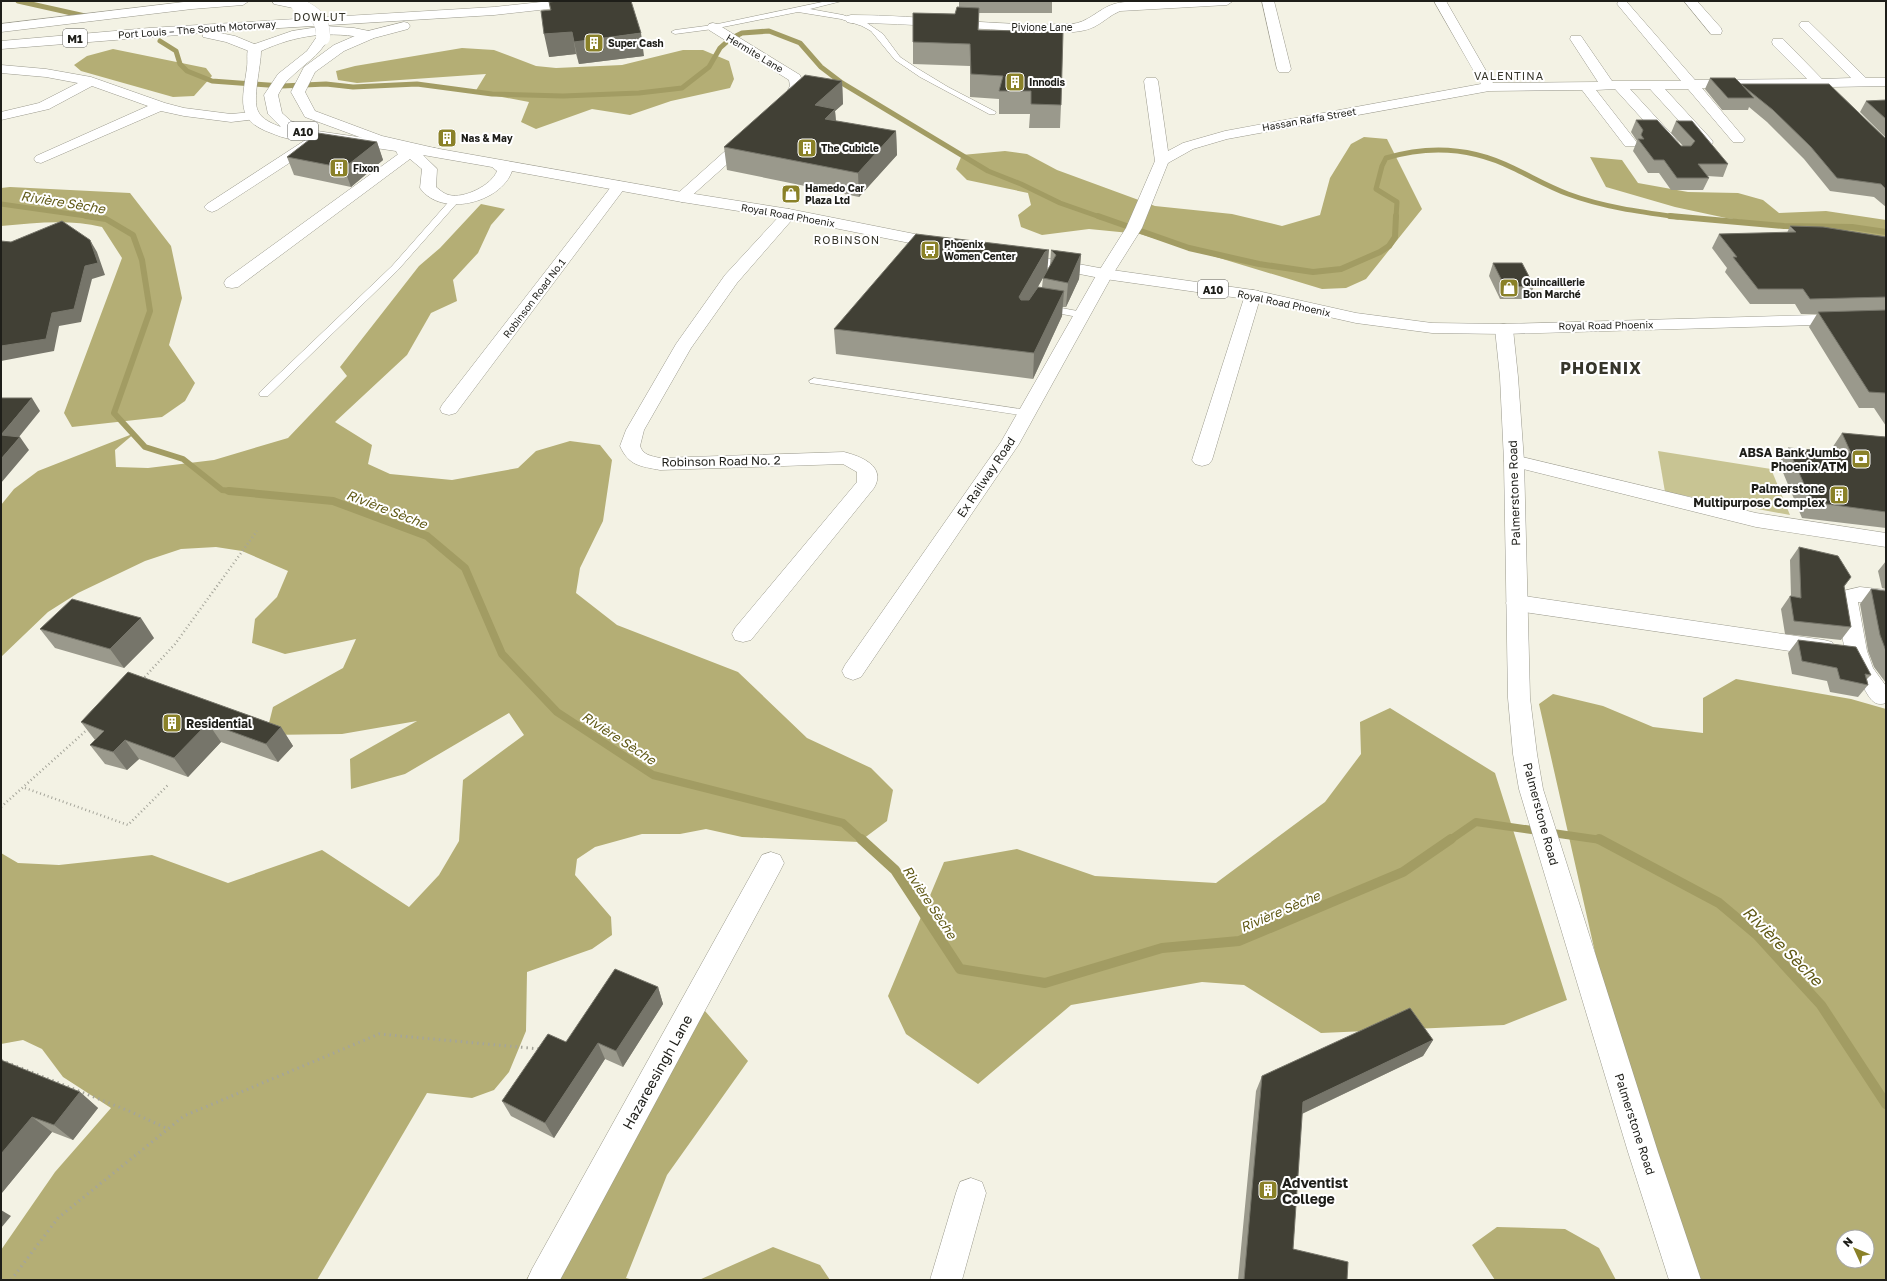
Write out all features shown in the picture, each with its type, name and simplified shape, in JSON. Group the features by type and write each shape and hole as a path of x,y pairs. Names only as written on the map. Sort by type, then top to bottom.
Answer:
{"main road":[{"path":"1,28 192,5 243,1"},
{"name":"A10","path":"278,1 298,5 309,10 322,22 324,29 323,38 319,47 310,56 284,75 271,95 275,114 286,124 314,135 434,152 547,173"},
{"name":"Port Louis – The South Motorway","path":"1,34 154,21 491,1"},
{"name":"Port Louis – The South Motorway","path":"1,45 149,32 494,11 584,1"},
{"name":"Pivione Lane","path":"851,19 884,19 1007,27 1072,28 1090,24 1106,12 1118,7 1226,1"},
{"path":"1268,1 1284,69"},
{"path":"1440,1 1489,87"},
{"path":"1690,1 1716,31"},
{"path":"434,152 378,138 310,114 298,92 309,70 339,48 369,35 412,24 559,4"},
{"path":"1623,4 1690,85 1738,139"},
{"path":"1805,25 1862,82"},
{"name":"Hermite Lane","path":"713,27 794,78 797,86 790,99 773,115"},
{"path":"149,32 210,34 230,39 254,49 278,38 311,31 343,30 369,35"},
{"path":"1576,39 1614,86 1681,154"},
{"path":"1778,42 1835,99"},
{"path":"254,49 255,66 250,85 248,106 252,116 266,126 284,134 312,142 409,153 425,162 430,170 428,188 434,194 446,199 455,200 485,191 505,173 505,170 496,163"},
{"path":"1,69 46,73 91,81 160,106 184,112 231,118 252,116"},
{"path":"1,116 44,106 91,81"},
{"path":"1104,274 1134,228 1162,162 1151,81"},
{"name":"Hassan Raffa Street","path":"1162,162 1188,146 1225,135 1489,87 1886,82"},
{"path":"1654,85 1713,151"},
{"path":"1586,86 1630,143"},
{"path":"40,159 160,106"},
{"path":"682,197 756,130"},
{"path":"212,206 312,142"},
{"path":"232,283 409,153"},
{"path":"499,180 547,173"},
{"name":"Royal Road Phoenix","path":"547,173 682,197 790,214 916,243 957,247"},
{"name":"Robinson Road No.1","path":"449,409 619,186"},
{"name":"Robinson Road No. 2","path":"743,634 868,483 869,475 865,468 856,461 844,458 660,464 645,461 634,455 630,446 635,430 682,348 731,279 790,214"},
{"name":"Royal Road Phoenix","path":"1003,256 1104,274 1253,295 1356,318 1432,328 1504,329 1548,326 1886,318"},
{"name":"Ex Railway Road","path":"853,671 1009,444 1083,316 1104,274"},
{"path":"1202,460 1253,295"},
{"name":"Palmerstone Road","path":"1504,329 1509,377 1514,461 1519,705 1531,788 1643,1152 1685,1280"},
{"path":"1514,461 1756,520 1886,540"},
{"path":"1881,696 1864,671 1856,651 1847,599 1856,594 1886,598"},
{"path":"1517,604 1811,647 1856,651"},
{"name":"Hazareesingh Lane","path":"543,1280 771,863"},
{"path":"946,1280 971,1194"}],"lane":[{"path":"675,32 713,27 838,1"},
{"path":"800,10 826,13 851,19 880,35 890,52 900,61 950,92 992,112"},
{"path":"264,394 395,268 455,200"},
{"path":"1032,306 1083,316"},
{"path":"814,381 1027,413"}],"path":[{"path":"138,683 175,644 257,530"},
{"path":"1,807 93,725"},
{"path":"25,787 128,825 168,785"},
{"path":"10,1280 58,1218 184,1116 379,1034 547,1050"},
{"path":"1,1060 129,1111 168,1129"}],"shaded area":[{"path":"462,48 494,50 536,66 556,68 622,65 683,50 703,50 729,61 734,79 730,88 671,101 630,115 592,109 536,129 521,122 529,102 475,92 486,74 357,83 338,80 336,71 355,66"},
{"path":"113,49 206,68 212,76 194,96 173,97 81,71 74,65 87,56"},
{"path":"1364,137 1387,139 1422,209 1366,279 1346,288 1322,289 1140,234 1089,229 1042,235 1021,227 1018,215 1031,205 1028,193 967,180 956,169 962,155 1005,151 1027,154 1057,170 1155,206 1232,214 1282,226 1320,215 1330,178 1351,144"},
{"path":"1590,157 1622,160 1638,183 1688,192 1738,193 1763,200 1779,213 1826,211 1886,220 1886,243 1832,232 1726,218 1675,207 1606,187"},
{"path":"10,187 130,193 171,246 182,298 169,345 195,383 185,401 162,417 72,427 64,413 122,258 102,227 65,222 1,226 1,188"},
{"path":"481,204 505,209 491,225 478,253 453,280 457,301 431,313 407,355 335,422 372,445 368,464 390,474 452,480 518,468 536,451 570,441 600,445 612,460 603,521 580,568 576,593 617,625 738,672 807,738 871,768 893,790 887,821 859,842 742,837 706,829 680,834 642,834 595,847 577,859 575,875 611,917 612,935 592,949 527,972 526,1031 509,1072 494,1090 472,1098 427,1093 317,1280 1,1280 1,1250 55,1172 111,1108 63,1077 42,1049 23,1040 1,1044 1,853 18,863 59,865 152,855 228,883 322,850 409,907 439,875 459,841 463,780 524,735 509,713 405,774 351,789 350,759 417,721 342,734 266,735 273,707 343,668 356,639 285,654 252,643 255,619 277,597 288,571 242,551 216,547 181,549 145,561 78,593 48,612 1,657 1,505 14,489 38,471 135,433 115,450 116,467 148,468 214,460 288,438 347,376 340,367 419,266 440,248"},
{"path":"1658,451 1771,469 1790,515 1665,492"},
{"path":"1736,679 1851,699 1886,709 1886,1280 1688,1280 1599,970 1539,704 1553,694 1603,706 1653,727 1703,733 1703,698"},
{"path":"1390,708 1495,773 1567,1000 1504,1025 1321,1033 1244,985 1202,982 1071,1005 978,1084 906,1034 888,996 944,862 1017,849 1095,876 1216,883 1325,802 1361,754 1360,722"},
{"path":"687,990 748,1061 667,1175 626,1278 634,1280 526,1280"},
{"path":"1497,1227 1565,1229 1599,1248 1616,1280 1495,1280 1472,1245"},
{"path":"773,1247 820,1265 830,1280 699,1280"}],"building":[{"path":"631,1 641,33 574,42 572,32 544,34 541,11 551,10 549,2"},
{"path":"957,7 979,8 978,30 1063,32 1061,105 1031,104 1031,91 999,91 1003,76 971,74 970,44 913,42 913,13 955,14"},
{"path":"805,75 842,81 815,105 835,109 825,119 896,131 858,173 724,147"},
{"path":"1710,78 1735,78 1741,84 1829,84 1886,139 1886,189 1881,184 1837,178 1811,147 1773,110 1742,85 1754,98 1728,98"},
{"path":"1886,100 1886,119 1866,101"},
{"path":"1636,120 1657,120 1681,146 1691,146 1695,141 1676,121 1692,121 1728,164 1698,164 1709,178 1677,178 1664,160 1654,160 1638,139 1644,139 1641,135 1643,130"},
{"path":"318,133 377,142 344,168 287,157"},
{"path":"62,221 90,240 98,263 85,266 74,309 52,313 46,339 1,346 1,241 11,242"},
{"path":"1790,226 1823,227 1886,237 1886,297 1810,299 1803,289 1758,289 1733,257 1737,257 1719,234 1796,232"},
{"path":"916,234 1049,250 1045,252 1019,297 1021,300 1029,300 1038,287 1064,291 1034,353 834,329"},
{"path":"1051,250 1081,254 1068,283 1043,278 1056,255"},
{"path":"1493,263 1522,263 1534,286 1505,287"},
{"path":"1886,310 1886,395 1885,393 1869,392 1818,312"},
{"path":"1,398 32,398 1,435"},
{"path":"1842,433 1886,437 1886,512 1812,502 1788,448 1851,453"},
{"path":"1,435 20,437 1,459"},
{"path":"1799,547 1838,556 1851,577 1844,586 1851,627 1794,621 1790,596 1801,598"},
{"path":"1871,589 1886,591 1886,651 1880,635"},
{"path":"72,599 141,618 110,649 40,629"},
{"path":"1798,640 1856,647 1871,675 1865,674 1868,685 1840,679 1837,668 1802,661"},
{"path":"128,672 281,727 266,744 208,723 174,758 125,740 113,752 90,745 104,731 81,722"},
{"path":"615,969 658,987 616,1051 598,1043 545,1123 502,1101 548,1034 566,1042"},
{"name":"Adventist College","path":"1410,1008 1433,1040 1303,1102 1293,1249 1348,1262 1347,1280 1244,1280 1262,1076"},
{"path":"1,1060 80,1092 54,1125 32,1117 1,1154"}],"waterway":[{"path":"18,1 85,16"},
{"path":"160,41 176,51 180,64 187,71 212,81 282,86 326,84 353,87 417,84 492,94 563,96 639,93 682,88 709,67 720,48 730,39 742,33 769,31 800,43 821,67 842,83 988,171 1021,184 1060,203 1100,217"},
{"path":"1396,217 1397,202 1376,189 1382,166 1386,158 1418,151 1435,150 1467,153 1498,161 1547,185 1581,199 1608,206 1673,216"},
{"name":"Rivière Sèche","path":"1,204 87,216"},
{"name":"Rivière Sèche","path":"87,216 93,217"},
{"name":"Rivière Sèche","path":"87,216 106,219 133,235 142,260 150,311 114,413 145,447 183,459 222,490 237,492"},
{"path":"1098,216 1189,248 1259,264 1313,272 1341,269 1380,252 1389,246 1395,237 1396,216"},
{"path":"1673,216 1784,226 1852,227 1886,232"},
{"path":"1673,216 1678,217"},
{"name":"Rivière Sèche","path":"229,491 237,492"},
{"name":"Rivière Sèche","path":"237,492 333,501 427,536 465,568 502,654 557,712 653,775 843,823 862,840"},
{"path":"1450,840 1476,822 1601,840"},
{"name":"Rivière Sèche","path":"861,839 895,870 960,969 1045,983 1162,948 1239,941 1403,872 1451,839"},
{"name":"Rivière Sèche","path":"1601,840 1719,903 1757,935 1821,1005 1886,1104"}],"place":[{"name":"Super Cash","path":"594,43"},
{"name":"Innodis","path":"1015,82"},
{"name":"Nas & May","path":"447,138"},
{"name":"The Cubicle","path":"807,148"},
{"name":"Fixon","path":"339,168"},
{"name":"Hamedo Car Plaza Ltd","path":"791,194"},
{"name":"Phoenix Women Center","path":"930,250"},
{"name":"Quincaillerie Bon Marché","path":"1509,288"},
{"name":"ABSA Bank Jumbo Phoenix ATM","path":"1861,459"},
{"name":"Palmerstone Multipurpose Complex","path":"1839,495"},
{"name":"Residential","path":"172,723"},
{"name":"Adventist College","path":"1268,1190"}],"district":[{"name":"DOWLUT","path":"320,16"},
{"name":"VALENTINA","path":"1509,75"},
{"name":"ROBINSON","path":"847,239"},
{"name":"PHOENIX","path":"1601,368"}]}
